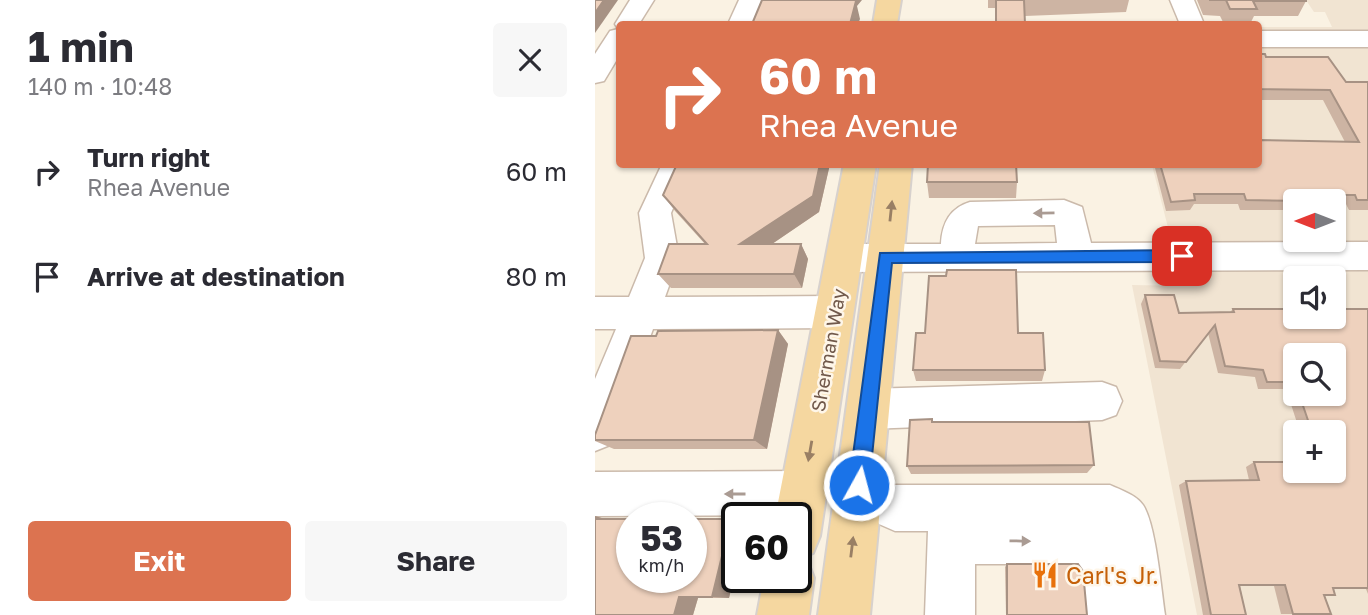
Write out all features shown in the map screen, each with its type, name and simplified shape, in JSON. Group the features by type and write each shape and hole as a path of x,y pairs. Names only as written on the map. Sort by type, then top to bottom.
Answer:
{"main road":[{"path":"886,21 889,0"},
{"name":"Sherman Way","path":"844,615 868,409 860,168"},
{"name":"Sherman Way","path":"802,502 835,312 865,258 895,168"},
{"path":"783,615 787,593"}],"street":[{"path":"629,21 642,0"},
{"path":"741,21 751,0"},
{"path":"1182,0 1191,21"},
{"path":"1262,39 1368,39"},
{"path":"597,69 616,40"},
{"path":"596,424 663,251 655,213 675,168"},
{"path":"865,258 1368,256"},
{"path":"595,313 835,312"},
{"path":"868,409 1101,401"},
{"path":"595,494 721,507"},
{"path":"895,508 952,524 1080,541 1094,548 1103,561 1108,615"},
{"path":"952,524 1110,508 1126,520 1140,615"},
{"path":"950,615 952,524"}],"shaded area":[{"path":"1306,0 1368,0 1368,615 1197,615 1132,285 1183,286 1153,168 1262,168 1262,27 1332,27 1325,12 1314,12"}],"building":[{"path":"595,0 604,0 595,13"},
{"path":"762,0 856,1 851,21 753,21"},
{"path":"996,0 1024,0 1025,21 996,21"},
{"path":"1226,0 1306,1 1253,1 1257,9 1230,9"},
{"path":"1262,54 1266,57 1328,57 1346,82 1368,82 1368,200 1357,200 1355,195 1346,195 1346,189 1283,189 1283,201 1246,200 1244,194 1194,194 1195,200 1171,202 1161,168 1262,168 1262,140 1359,142 1330,90 1262,89"},
{"path":"675,168 819,168 813,196 740,244 801,244 794,274 658,274 669,244 707,244 663,195"},
{"path":"928,168 1016,168 1017,182 927,182"},
{"path":"947,270 1016,270 1018,333 1043,333 1045,370 913,370 916,333 925,333 929,276 946,276"},
{"path":"1145,295 1174,295 1179,313 1283,309 1283,329 1346,329 1346,309 1368,309 1368,588 1333,588 1335,595 1324,595 1331,614 1293,614 1285,585 1239,585 1246,615 1211,615 1186,481 1259,480 1254,462 1283,462 1283,483 1346,483 1346,420 1308,420 1303,406 1346,406 1346,343 1283,343 1283,382 1267,382 1263,370 1225,366 1215,325 1186,362 1160,361"},
{"path":"778,330 754,440 595,440 631,336 656,336 658,331"},
{"path":"932,419 932,422 1089,422 1094,465 907,466 910,420"},
{"path":"595,519 616,519 616,593 707,593 707,519 721,519 721,560 712,597 679,597 674,615 595,615"},
{"name":"Carl's Jr.","path":"1007,564 1078,564 1083,571 1087,615 1007,615"}],"place":[{"name":"Carl's Jr.","path":"1045,575"}],"route":[{"path":"859,485 885,257 1182,256"}]}
